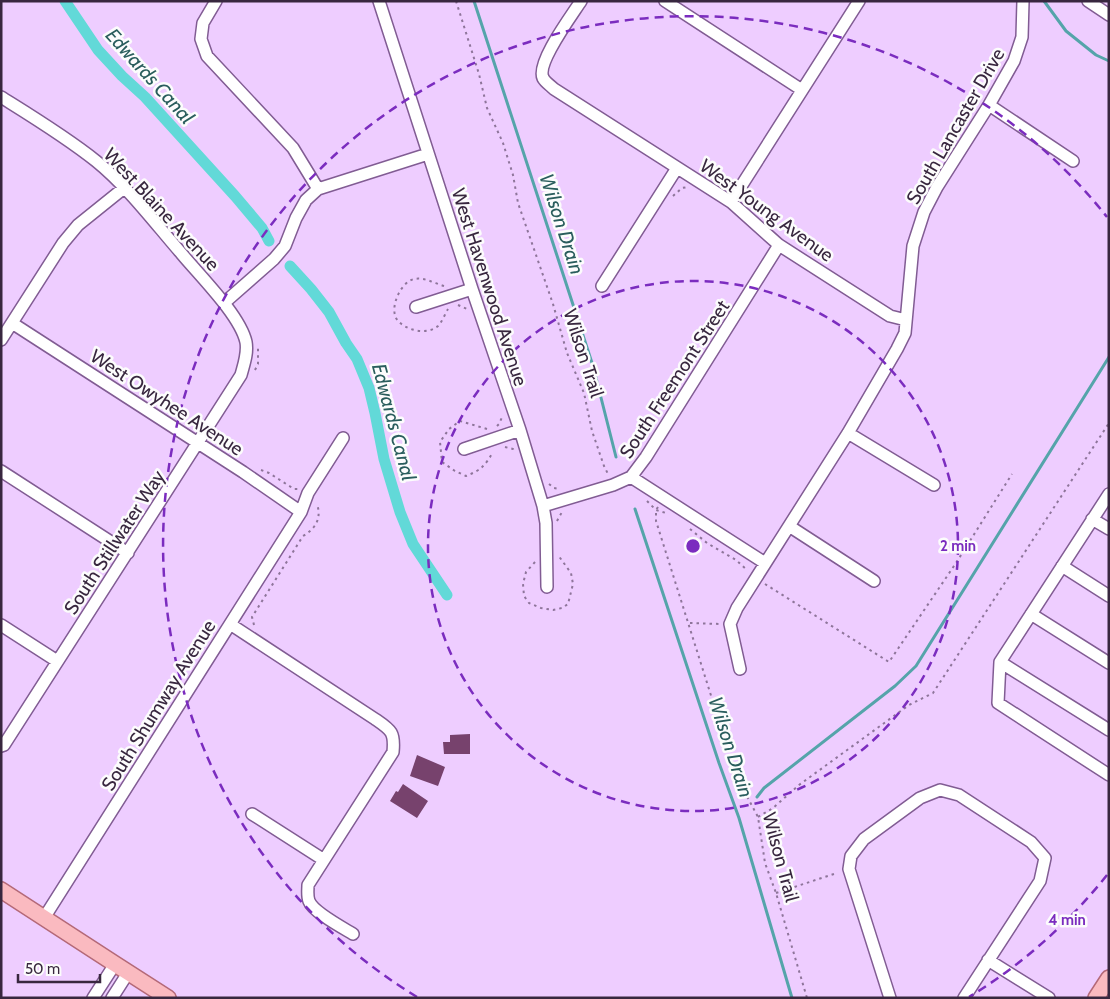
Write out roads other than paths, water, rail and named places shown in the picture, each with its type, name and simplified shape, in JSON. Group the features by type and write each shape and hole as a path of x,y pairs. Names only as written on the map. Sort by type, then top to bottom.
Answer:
{"main road":[{"path":"1,890 168,998"},
{"path":"1096,998 1109,978"}],"street":[{"path":"216,1 202,23 200,38 207,56 292,148 318,189"},
{"name":"West Havenwood Avenue","path":"378,1 520,430 543,506 546,523 547,587"},
{"name":"West Young Avenue","path":"581,1 547,54 542,70 543,78 554,89 731,202 779,246 890,316 906,320"},
{"path":"665,1 802,90"},
{"path":"731,202 859,1"},
{"name":"South Lancaster Drive","path":"740,669 730,624 737,608 848,432 905,332 914,246 924,212 937,187 989,105 1014,61 1022,38 1023,1"},
{"path":"1088,1 1109,15"},
{"name":"West Blaine Avenue","path":"2,98 74,144 97,162 124,188 224,303 240,325 246,341 247,351"},
{"path":"989,105 1073,162"},
{"path":"224,303 274,259 284,246 306,200 318,189 428,154"},
{"path":"602,286 677,168"},
{"path":"1,340 63,243 78,225 124,188"},
{"name":"South Freemont Street","path":"543,506 612,478 631,477 646,457 779,246"},
{"path":"416,307 472,289"},
{"name":"West Owyhee Avenue","path":"12,323 199,443 301,512"},
{"name":"South Stillwater Way","path":"1,746 242,376 247,351"},
{"path":"464,450 520,430"},
{"path":"848,432 934,485"},
{"name":"South Shumway Avenue","path":"44,918 301,512 308,493 343,438"},
{"path":"1,471 128,553"},
{"path":"631,477 765,563"},
{"path":"1109,494 1000,662 998,703 1109,775"},
{"path":"1092,519 1109,529"},
{"path":"788,526 874,581"},
{"path":"1062,566 1109,596"},
{"path":"1031,614 1109,663"},
{"path":"230,624 382,724 390,731 394,740 393,752 308,885 307,895 310,903 316,910 353,934"},
{"path":"1,625 57,661"},
{"path":"1000,662 1109,730"},
{"path":"890,998 849,869 851,856 864,839 920,798 940,790 959,795 1023,836 1031,842 1044,858 1040,882 964,998"},
{"path":"252,814 324,860"},
{"path":"988,960 1049,998"},
{"path":"93,998 115,964"},
{"path":"112,998 128,973"}],"waterway":[{"name":"Edwards Canal","path":"65,1 98,50 145,97 235,196 262,228 269,241"},
{"name":"Wilson Drain","path":"474,1 593,366 616,457"},
{"path":"1044,1 1066,31 1096,55 1109,61"},
{"name":"Edwards Canal","path":"290,266 329,312 357,359 369,388 384,459 400,512 413,544 447,595"},
{"path":"757,797 764,788 895,686 916,666 1109,357"},
{"name":"Wilson Drain","path":"635,509 739,818 792,998"}]}
